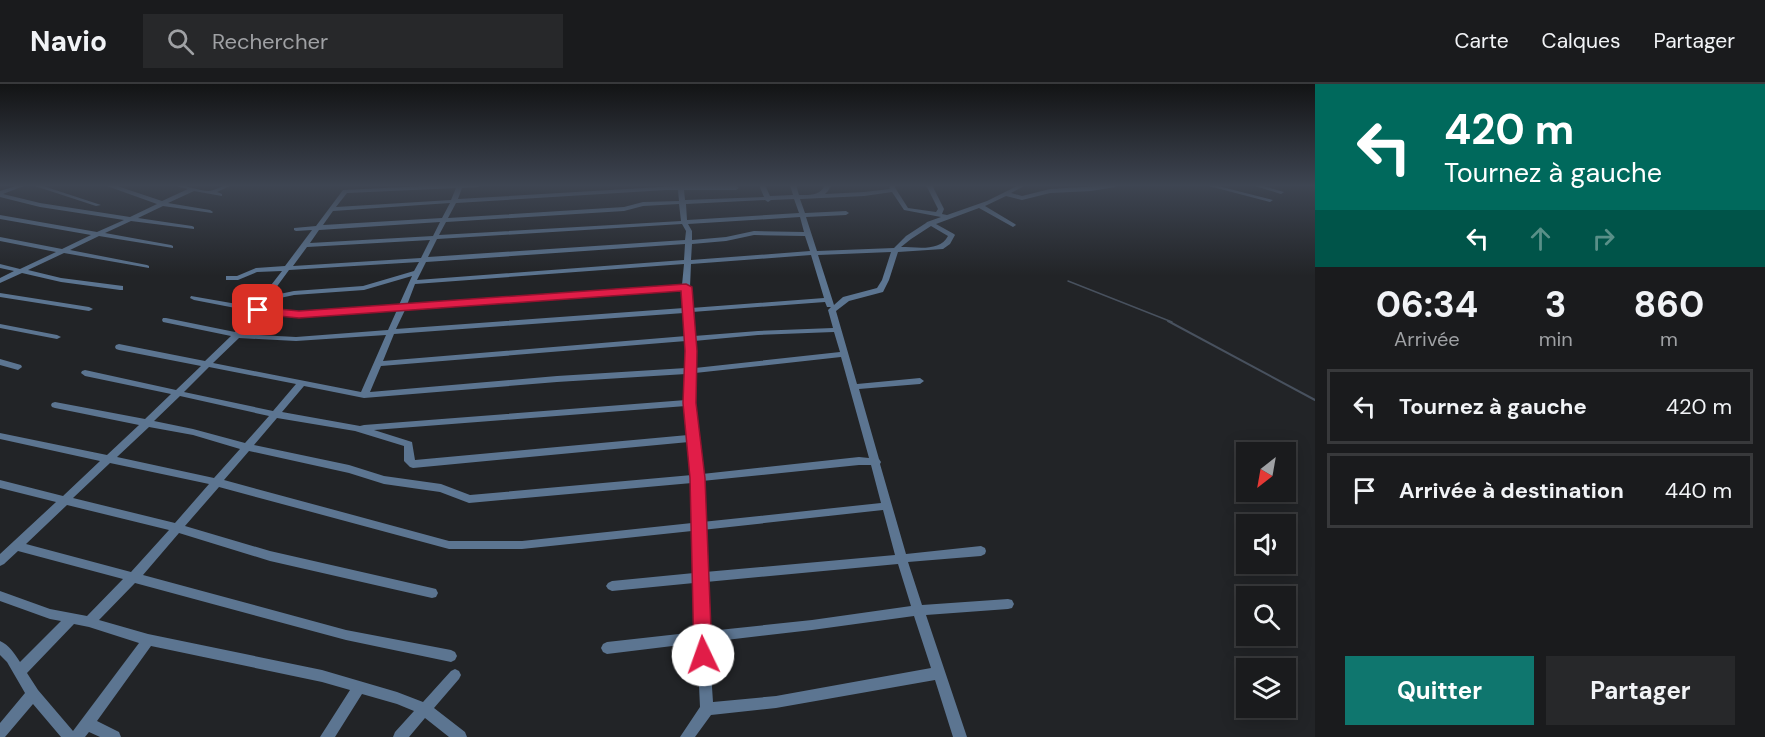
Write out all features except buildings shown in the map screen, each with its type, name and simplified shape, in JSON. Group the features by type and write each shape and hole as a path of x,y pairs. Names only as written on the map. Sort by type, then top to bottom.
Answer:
{"street":[{"path":"113,215 192,228"},
{"path":"0,281 136,215"},
{"path":"0,561 148,423 237,335 258,310 326,215"},
{"path":"364,395 422,260 445,215"},
{"path":"296,229 517,215"},
{"path":"684,215 684,222 689,231 686,241 688,262 686,287 690,338 690,403 697,478 697,527 706,709 687,737"},
{"path":"304,245 434,239 794,215"},
{"path":"802,215 832,310 902,560 960,737"},
{"path":"832,310 846,299 880,290 884,286 891,257 896,248 941,215"},
{"path":"996,215 1013,225"},
{"path":"0,217 171,247"},
{"path":"413,282 813,253 944,247 952,235 929,223"},
{"path":"229,278 238,278 252,271 289,268 726,239 754,233 808,234"},
{"path":"0,239 147,267"},
{"path":"0,266 61,280 120,288"},
{"path":"266,299 294,293 364,288 417,272"},
{"path":"194,298 299,315 686,287"},
{"path":"0,295 88,309"},
{"path":"166,320 257,338 296,339 828,300"},
{"path":"0,326 57,337"},
{"path":"377,363 690,338 836,330"},
{"path":"119,347 364,395 690,371 843,354"},
{"path":"0,362 18,367"},
{"path":"85,373 275,414 356,428 409,444 409,461 419,464 692,438"},
{"path":"854,387 920,381"},
{"path":"89,622 134,577 303,382"},
{"path":"356,428 690,403"},
{"path":"55,405 148,423 349,469 384,480 441,488 469,499 858,461 876,462"},
{"path":"0,436 216,482 449,544 522,544 886,506"},
{"path":"0,484 176,528 270,556 432,593"},
{"path":"18,546 335,632 451,656"},
{"path":"612,586 981,551"},
{"path":"0,596 31,608 148,640 322,676 397,698 424,709 460,737"},
{"path":"607,648 812,625 919,610 1008,604"},
{"path":"20,671 71,619"},
{"path":"77,737 148,640"},
{"path":"0,647 20,671 33,694 70,737"},
{"path":"706,709 776,702 939,673"},
{"path":"400,737 455,675"},
{"path":"327,737 359,688"},
{"path":"0,733 33,694"},
{"path":"86,723 114,737"}],"waterway":[{"path":"1068,281 1172,322"},
{"path":"1168,321 1315,400"}],"route":[{"path":"258,310 299,315 686,287 691,351 692,438 697,478 703,655"}]}
